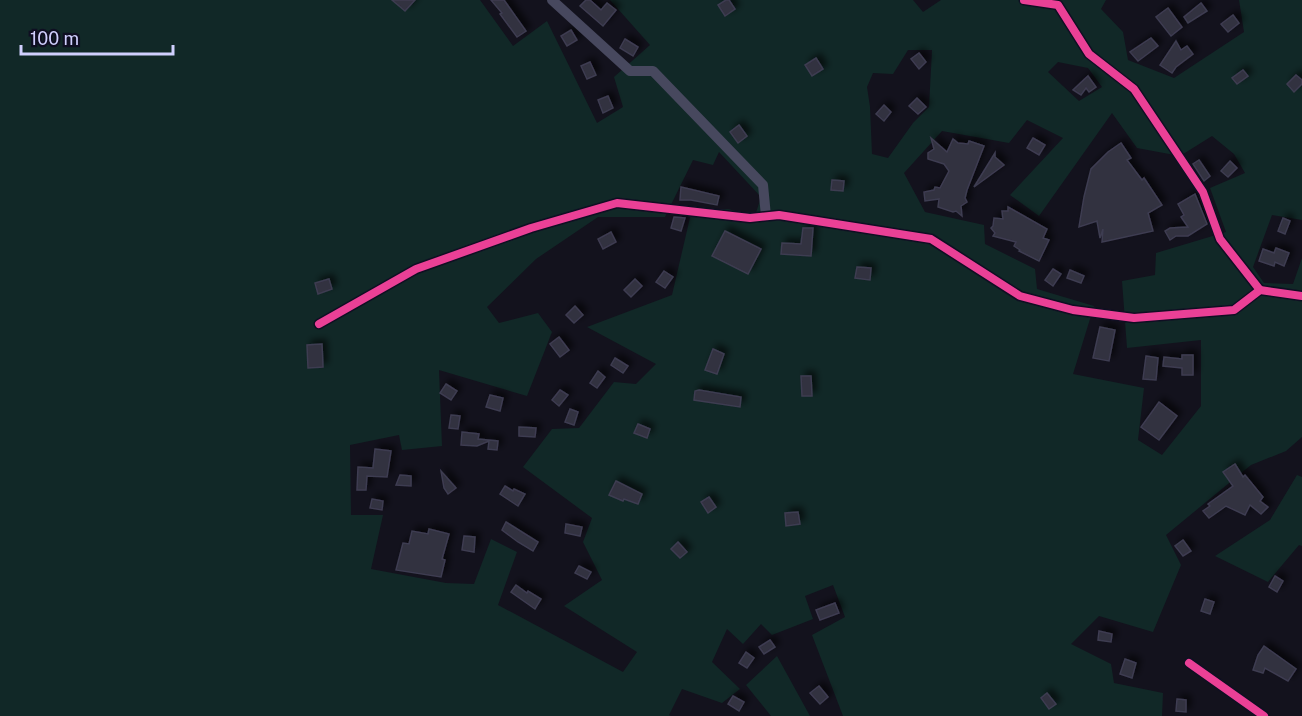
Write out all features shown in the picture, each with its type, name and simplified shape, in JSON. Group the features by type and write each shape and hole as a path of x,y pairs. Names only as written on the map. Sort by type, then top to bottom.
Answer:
{"street":[{"path":"552,0 630,71 653,71 763,185 766,216"},
{"path":"1024,0 1059,2 1089,54 1134,88 1203,192 1220,239 1260,290 1302,296"},
{"path":"320,324 416,269 531,228 617,203 750,218 779,214 931,239 1020,296 1074,310 1134,318 1234,310 1260,290"},
{"path":"1190,663 1264,716"}],"green space":[{"path":"0,0 480,0 513,46 547,21 597,123 623,107 614,77 650,45 610,0 913,0 923,12 941,0 1106,0 1101,9 1123,32 1128,60 1174,78 1244,32 1239,0 1302,0 1302,220 1272,215 1253,267 1264,283 1293,284 1302,258 1302,437 1286,451 1251,465 1166,535 1181,565 1153,632 1099,616 1071,644 1111,664 1114,683 1163,693 1162,716 843,716 812,635 845,617 833,585 805,596 813,619 772,635 761,624 743,644 727,629 712,662 740,689 722,703 682,689 669,715 671,716 0,716","holes":["908,50 932,50 929,107 913,123 888,158 872,154 867,87 873,73 893,74","1058,62 1088,68 1102,87 1079,101 1048,72","1112,113 1137,148 1180,156 1212,136 1234,154 1245,173 1210,188 1226,232 1156,253 1155,275 1122,281 1127,348 1201,340 1201,406 1162,455 1138,440 1144,388 1073,374 1094,306 1037,289 1035,269 985,244 984,225 925,212 904,173 942,131 1009,143 1027,120 1063,138 1010,195 1039,216","719,152 761,197 755,216 728,209 692,209 672,295 587,327 656,364 636,384 614,382 579,428 552,429 523,467 592,518 583,542 602,580 564,606 637,652 623,672 498,605 517,552 491,539 474,584 446,583 371,569 383,515 351,515 350,445 399,435 402,450 442,446 439,370 527,396 552,332 538,313 499,323 487,307 536,259 598,217 665,217 693,160 713,165"]},
{"path":"1297,475 1302,477 1302,546 1299,545 1268,582 1215,556 1270,520"},
{"path":"777,656 810,716 771,716 746,685"}],"building":[{"path":"392,0 415,0 405,11"},
{"path":"491,0 504,0 526,31 517,37"},
{"path":"586,0 590,0 601,10 607,3 616,10 603,26 580,6"},
{"path":"729,0 735,9 725,16 718,5"},
{"path":"1201,3 1207,11 1188,23 1184,17"},
{"path":"1168,8 1182,27 1171,36 1156,17"},
{"path":"1233,15 1239,23 1228,32 1221,24"},
{"path":"571,30 577,40 567,46 561,36"},
{"path":"1151,38 1158,46 1138,61 1130,52"},
{"path":"625,39 638,47 633,56 620,48"},
{"path":"1176,41 1181,50 1187,46 1193,54 1172,73 1160,65"},
{"path":"919,53 926,62 919,69 911,59"},
{"path":"816,58 823,69 812,76 805,65"},
{"path":"590,62 596,75 587,79 581,66"},
{"path":"1243,70 1248,76 1237,84 1232,78"},
{"path":"1296,75 1302,80 1302,84 1294,92 1287,84"},
{"path":"1088,76 1096,87 1089,92 1086,88 1081,95 1073,90"},
{"path":"608,96 613,108 603,113 598,100"},
{"path":"917,98 926,107 918,114 909,106"},
{"path":"884,105 891,112 884,121 876,114"},
{"path":"739,125 747,136 738,143 730,132"},
{"path":"931,138 947,152 953,139 958,143 968,144 969,141 984,146 967,190 965,198 967,202 961,206 962,216 956,211 938,207 939,199 925,201 924,192 934,190 935,187 940,188 949,171 944,164 928,159 928,153 934,149"},
{"path":"1033,138 1045,145 1039,155 1027,148"},
{"path":"1121,143 1131,158 1127,160 1142,180 1144,178 1162,205 1148,213 1153,231 1102,242 1103,229 1100,238 1097,221 1079,227 1084,197 1091,169"},
{"path":"995,153 995,157 1004,165 974,187"},
{"path":"1199,160 1210,176 1204,181 1193,164"},
{"path":"1230,161 1237,168 1228,177 1221,171"},
{"path":"832,180 844,181 843,191 831,190"},
{"path":"681,187 719,196 717,205 680,200"},
{"path":"1195,194 1207,224 1188,236 1176,236 1170,240 1165,231 1170,228 1188,227 1181,217 1184,215 1178,204"},
{"path":"1008,207 1047,229 1043,238 1049,240 1039,261 1019,251 1014,246 1016,242 993,236 995,233 991,228 994,218 1003,219 1002,211 1008,211"},
{"path":"674,217 685,218 681,231 671,228"},
{"path":"1283,218 1290,221 1285,234 1278,231"},
{"path":"803,228 813,228 811,256 781,254 782,243 801,244"},
{"path":"725,231 761,249 748,274 712,256"},
{"path":"611,232 616,242 603,249 598,239"},
{"path":"1276,248 1289,253 1284,266 1275,262 1274,266 1259,261 1263,249 1274,253"},
{"path":"857,267 871,268 870,280 855,278"},
{"path":"1053,269 1061,274 1053,286 1045,280"},
{"path":"1070,270 1084,276 1081,283 1067,278"},
{"path":"664,271 673,277 665,288 656,282"},
{"path":"329,279 332,289 318,294 315,283"},
{"path":"635,279 642,286 631,297 624,290"},
{"path":"575,306 583,315 574,323 566,315"},
{"path":"1100,327 1115,330 1109,361 1093,358"},
{"path":"559,337 569,350 560,357 550,344"},
{"path":"322,344 323,367 308,368 307,345"},
{"path":"713,349 724,354 717,374 705,370"},
{"path":"1182,355 1193,355 1193,375 1182,375 1182,368 1163,366 1164,357 1182,359"},
{"path":"1146,356 1158,358 1156,380 1143,379"},
{"path":"615,358 628,366 623,373 611,365"},
{"path":"598,371 605,377 597,388 590,383"},
{"path":"801,376 811,376 812,396 802,396"},
{"path":"446,384 457,391 451,400 440,393"},
{"path":"560,390 568,395 559,406 552,400"},
{"path":"695,391 741,397 740,407 694,400"},
{"path":"490,395 503,398 500,411 486,407"},
{"path":"1159,402 1177,416 1159,440 1141,427"},
{"path":"570,409 578,412 574,425 565,422"},
{"path":"451,415 460,416 458,429 449,428"},
{"path":"638,424 650,429 647,438 634,433"},
{"path":"519,427 536,428 535,437 519,436"},
{"path":"462,432 479,434 478,439 498,441 497,450 488,449 489,441 477,446 461,445"},
{"path":"375,449 391,451 387,477 367,476 366,490 357,490 358,467 373,468"},
{"path":"1235,464 1243,477 1245,475 1263,497 1260,501 1268,507 1261,514 1250,505 1245,515 1226,506 1209,518 1203,511 1210,506 1208,504 1233,486 1223,472"},
{"path":"441,471 456,488 448,494 444,488"},
{"path":"400,475 411,476 411,486 396,485"},
{"path":"616,481 642,494 638,504 609,495"},
{"path":"505,486 525,494 518,506 500,494"},
{"path":"709,497 716,507 708,513 701,502"},
{"path":"372,499 383,501 382,510 370,508"},
{"path":"798,512 800,524 786,526 785,513"},
{"path":"506,522 538,542 533,551 502,530"},
{"path":"566,524 582,527 580,536 565,533"},
{"path":"429,529 449,534 442,559 445,560 441,577 396,570 403,543 409,544 412,531 428,534"},
{"path":"464,536 475,537 474,552 462,550"},
{"path":"1183,540 1191,551 1183,556 1175,546"},
{"path":"678,542 687,552 680,558 671,549"},
{"path":"579,566 591,572 587,579 575,573"},
{"path":"1275,576 1283,581 1277,592 1269,587"},
{"path":"516,585 541,599 535,609 511,592"},
{"path":"1205,599 1214,602 1210,614 1201,611"},
{"path":"835,603 839,613 820,620 816,610"},
{"path":"1099,631 1112,634 1111,642 1098,640"},
{"path":"770,640 775,647 764,654 759,647"},
{"path":"1264,646 1296,669 1288,681 1265,668 1263,673 1253,670"},
{"path":"746,652 754,658 747,668 739,663"},
{"path":"1125,659 1136,663 1132,678 1120,674"},
{"path":"819,686 828,697 820,704 810,693"},
{"path":"1047,693 1056,704 1049,709 1041,698"},
{"path":"733,696 744,702 739,711 728,704"},
{"path":"1177,699 1186,700 1186,712 1176,711"}],"cycle path":[{"path":"1024,0 1058,5 1089,54 1134,89 1203,192 1220,239 1260,290"},
{"path":"319,324 416,269 531,228 617,203 750,218 779,215 931,239 1020,296 1073,310 1134,318 1234,310 1260,290 1302,296"},
{"path":"1189,663 1264,716"}]}
